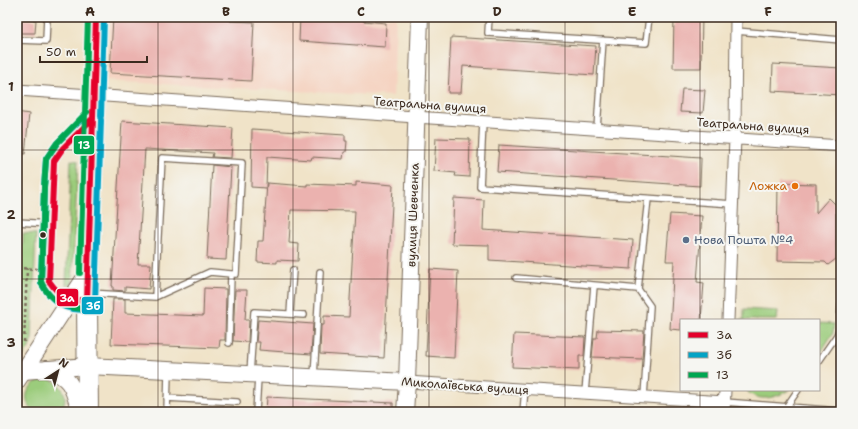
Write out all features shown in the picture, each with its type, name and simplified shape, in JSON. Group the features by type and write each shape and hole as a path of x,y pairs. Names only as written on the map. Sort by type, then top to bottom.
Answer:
{"highway":[{"path":"80,410 89,386 81,298 88,273 96,17"}],"street":[{"name":"вулиця Шевченка","path":"405,412 420,17"},
{"path":"728,319 735,138 736,17"},
{"name":"Театральна вулиця","path":"17,90 841,146"},
{"path":"20,376 81,298"},
{"name":"Миколаївська вулиця","path":"20,376 46,369 88,366 525,389 644,397 725,407"},
{"path":"46,369 60,373 71,385 80,410"},
{"path":"725,391 725,407"}],"lane":[{"path":"17,40 46,41 47,17"},
{"path":"489,17 488,32 646,44 648,17"},
{"path":"736,31 841,40"},
{"path":"597,129 603,40"},
{"path":"93,118 63,148 54,161 49,280 57,293 81,298 155,297 210,272 236,274 242,163 162,158 155,297"},
{"path":"483,122 480,187 733,204"},
{"path":"644,397 650,306 638,290 648,198"},
{"path":"17,222 51,224"},
{"path":"290,314 293,270"},
{"path":"314,377 320,272"},
{"path":"228,343 231,274"},
{"path":"516,278 638,290"},
{"path":"585,393 594,286"},
{"path":"820,360 837,335 840,327 841,306"},
{"path":"256,412 254,374 254,312 304,315"},
{"path":"167,412 168,370"},
{"path":"523,412 525,389"},
{"path":"787,406 797,391"},
{"path":"167,398 237,402"},
{"name":"Миколаївська вулиця","path":"725,407 787,406 841,410"}],"path":[{"path":"17,268 49,269"},
{"path":"23,343 27,268"}],"shaded area":[{"path":"110,17 396,17 393,96 106,81"}],"green space":[{"path":"71,160 78,161 72,285 66,285"},
{"path":"23,233 36,234 32,339 29,348 17,365 17,244 23,244"},
{"path":"744,309 778,311 777,319 744,319"},
{"path":"820,323 834,324 833,333 820,353"},
{"path":"46,378 57,383 61,387 65,397 64,402 62,407 57,412 35,412 27,402 28,392 35,383"},
{"path":"788,391 769,398 758,397 748,392"}],"building":[{"path":"113,17 230,17 230,21 254,22 251,81 110,73"},
{"path":"300,17 324,19 324,17 363,17 363,21 386,23 385,47 299,41"},
{"path":"674,17 702,17 701,68 673,68"},
{"path":"17,19 36,20 35,33 17,33"},
{"path":"451,37 596,46 594,75 463,66 461,93 448,93"},
{"path":"773,64 841,68 841,95 772,91"},
{"path":"682,89 705,90 703,113 680,112"},
{"path":"17,112 29,114 25,154 17,153"},
{"path":"122,121 233,128 231,158 212,157 213,153 145,149 138,264 151,264 149,289 125,287 125,291 113,290 112,286"},
{"path":"252,129 345,135 345,141 347,141 346,152 344,152 343,159 312,157 311,160 267,157 266,188 251,187"},
{"path":"436,138 470,139 469,177 455,176 456,173 434,171"},
{"path":"499,145 701,158 700,186 497,172"},
{"path":"212,165 231,167 226,260 207,259"},
{"path":"356,182 393,185 384,358 320,354 321,325 324,325 324,316 349,317 355,211 291,210 289,243 299,244 298,261 277,260 277,263 257,262 258,241 263,241 267,183 307,186 307,184 356,186"},
{"path":"778,183 816,184 816,213 829,198 836,205 836,259 828,265 825,262 777,261"},
{"path":"454,198 484,200 483,230 633,240 631,269 489,260 489,245 452,244"},
{"path":"670,214 702,216 697,282 704,283 701,319 680,319 680,330 670,329 674,261 666,261"},
{"path":"430,269 458,271 454,358 426,356"},
{"path":"204,288 226,289 225,340 220,340 219,348 111,344 113,299 125,299 125,313 203,316"},
{"path":"235,290 247,290 245,320 249,320 248,342 233,341"},
{"path":"258,320 313,324 311,354 259,350 260,342 256,342"},
{"path":"598,330 644,331 642,359 592,357 594,338 597,338"},
{"path":"514,334 585,337 584,356 579,356 579,370 512,367"},
{"path":"267,397 393,403 393,412 266,412"}],"transit line":[{"name":"13","path":"80,273 88,17"},
{"name":"3а","path":"93,118 96,17"},
{"name":"3б","path":"101,116 104,17"},
{"name":"13","path":"87,112 57,143 46,159 41,281 51,297 60,303 70,307 87,309"},
{"name":"3б","path":"85,115 57,143 46,159 44,188 41,283 48,294 58,303 78,310 89,308 93,306 95,302 101,120"},
{"name":"3а","path":"93,118 87,301 69,299 61,295 49,281 54,161 63,148 93,118"}],"place":[{"name":"Ложка","path":"795,186"},
{"name":"Нова Пошта №4","path":"686,240"}]}
